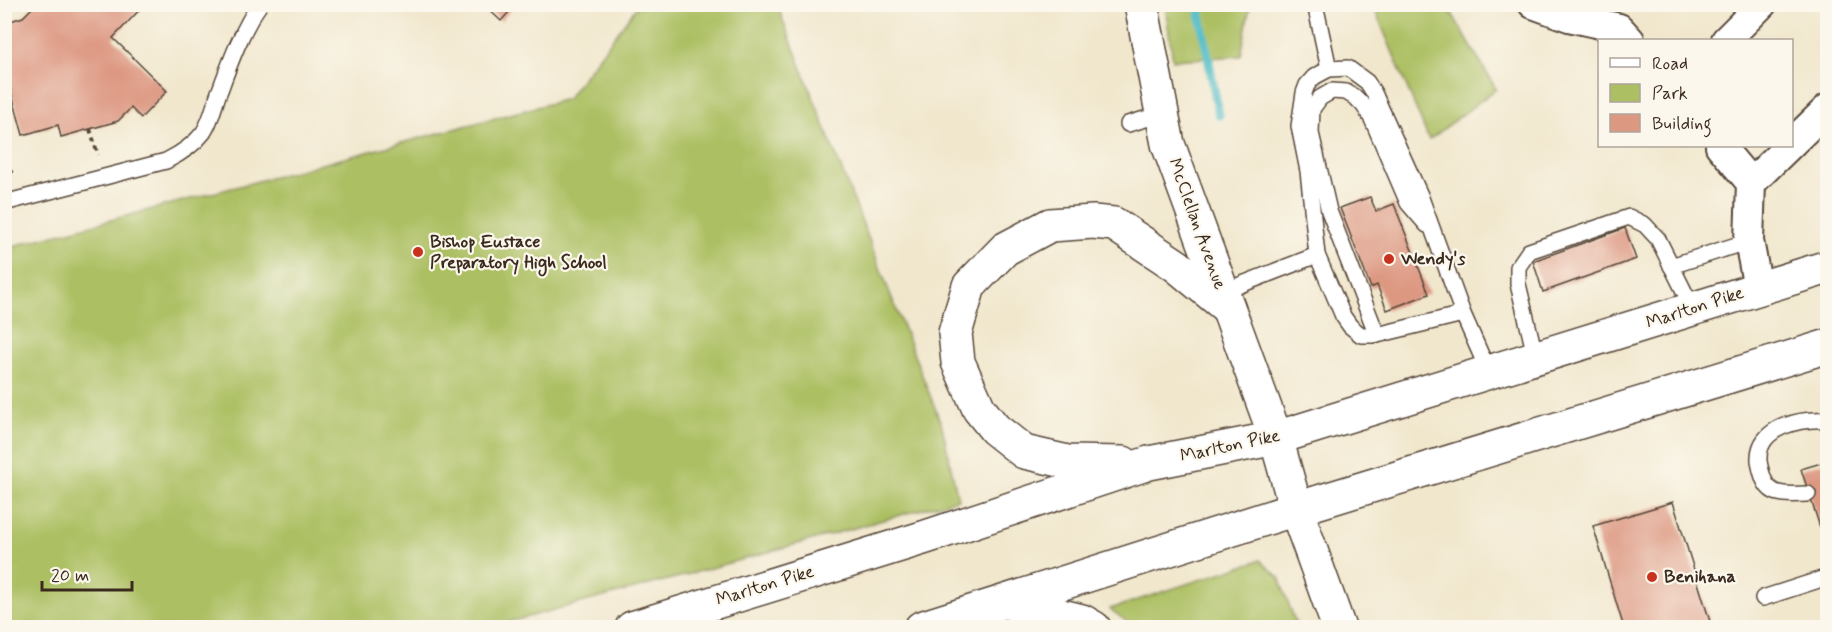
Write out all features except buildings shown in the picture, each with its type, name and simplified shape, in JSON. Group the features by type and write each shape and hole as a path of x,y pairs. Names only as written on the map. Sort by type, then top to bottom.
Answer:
{"main road":[{"name":"McClellan Avenue","path":"1142,4 1168,144 1276,438 1296,509 1339,627"},
{"path":"1149,463 1068,462 1023,452 995,429 980,409 958,362 955,333 969,286 1005,249 1050,225 1104,223 1114,224 1225,300"},
{"name":"Marlton Pike","path":"632,627 926,537 1149,463 1276,438 1827,267"},
{"path":"934,626 1296,509 1827,346"},
{"path":"1005,602 1082,621 1094,627"}],"street":[{"path":"1533,4 1575,10 1618,28 1629,39"},
{"path":"1727,39 1762,4"},
{"path":"1793,141 1827,108"},
{"path":"1721,147 1751,183 1749,241 1758,288"},
{"path":"1751,183 1787,147"}],"lane":[{"path":"4,203 166,161 196,142 209,122 228,71 260,4"},
{"path":"1315,4 1329,69"},
{"path":"1463,314 1377,335 1361,335 1350,327 1338,306 1317,255 1308,171 1299,126 1300,111 1307,85 1314,77 1329,69 1348,68 1367,82 1374,93 1420,195 1463,314 1489,373"},
{"path":"1377,335 1329,211 1311,133 1312,109 1320,98 1332,91 1346,92 1364,106 1372,119 1408,203 1433,231"},
{"path":"1128,124 1162,114"},
{"path":"1536,359 1518,284 1518,267 1529,251 1629,218 1645,225 1658,239 1693,309"},
{"path":"1671,266 1749,241"},
{"path":"1225,300 1317,255"},
{"path":"1808,494 1786,495 1772,491 1764,481 1758,460 1762,443 1777,428 1813,419 1827,420"},
{"path":"1763,598 1827,577"}],"path":[{"path":"90,129 98,155"}],"green space":[{"name":"Bishop Eustace Preparatory High School","path":"638,5 777,5 942,426 958,499 490,627 5,627 5,248 567,99"},
{"path":"1165,5 1250,5 1241,56 1173,60"},
{"path":"1373,5 1447,5 1496,89 1429,140"},
{"path":"1260,560 1279,577 1297,627 1134,627 1110,609"}],"waterway":[{"path":"1198,4 1219,115"}],"place":[{"name":"Bishop Eustace Preparatory High School","path":"418,252"},
{"name":"Wendy's","path":"1389,259"},
{"name":"Benihana","path":"1652,577"}]}
